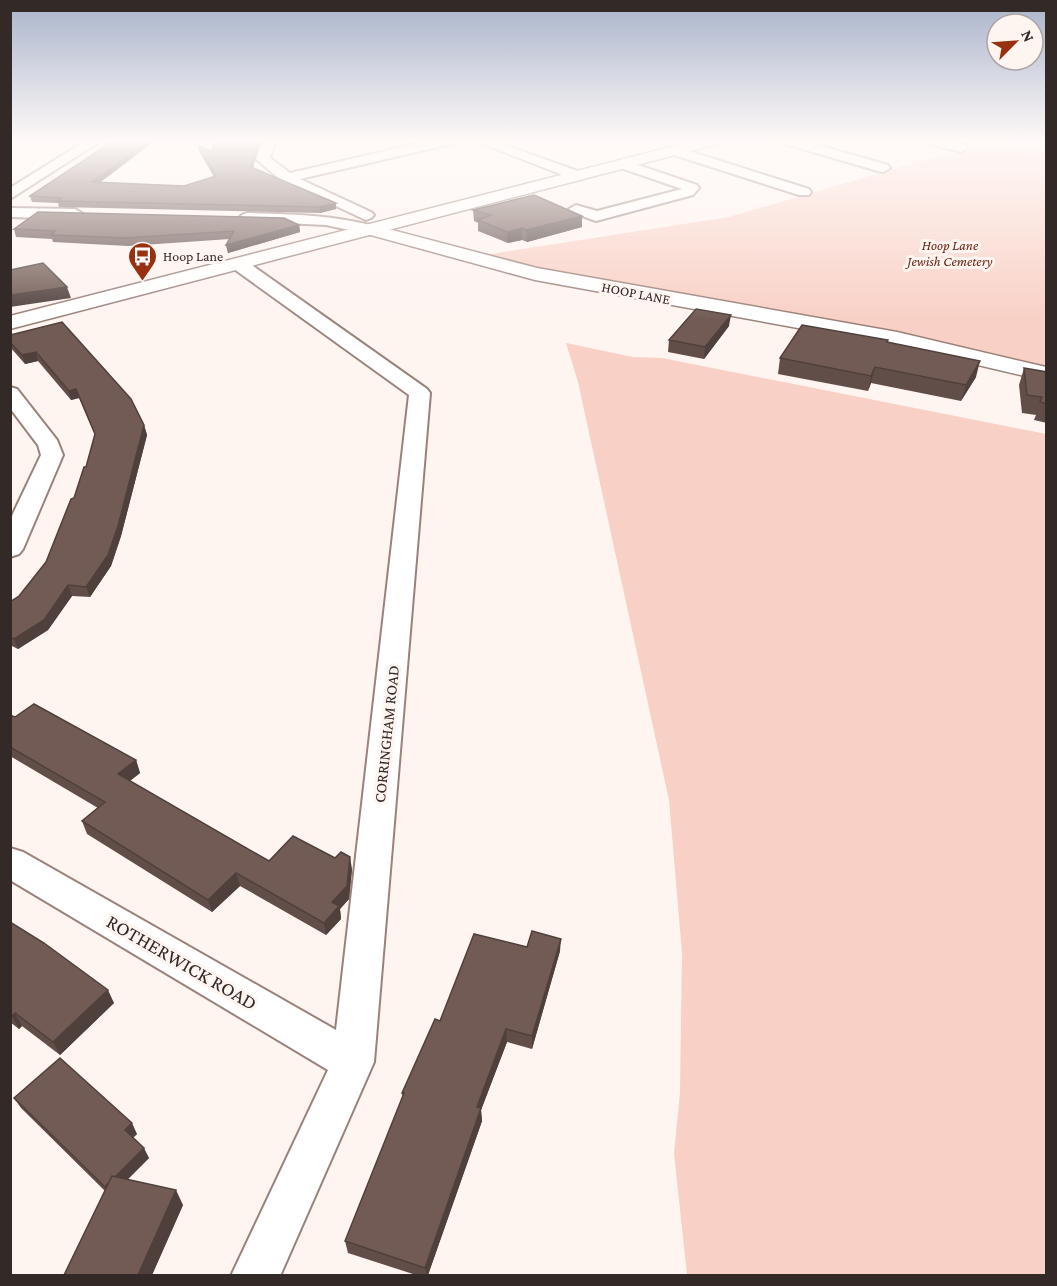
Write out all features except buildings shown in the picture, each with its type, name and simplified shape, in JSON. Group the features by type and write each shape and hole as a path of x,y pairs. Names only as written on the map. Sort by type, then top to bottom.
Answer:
{"main road":[{"path":"10,323 240,265 370,223 472,200"},
{"name":"HOOP LANE","path":"370,223 535,274 897,339 1047,374"}],"street":[{"path":"328,200 370,223"},
{"path":"576,209 596,216 657,200"},
{"path":"10,212 93,214"},
{"name":"HOOP LANE","path":"232,218 311,219 355,224 370,223"},
{"name":"CORRINGHAM ROAD","path":"240,265 420,393 353,1062 255,1275"},
{"path":"10,393 49,445 52,455 10,549"},
{"name":"ROTHERWICK ROAD","path":"10,862 353,1062"}],"green space":[{"name":"Hoop Lane Jewish Cemetery","path":"787,200 1046,200 1046,374 471,257 729,217"},
{"path":"566,343 633,357 662,358 1046,434 1046,1275 687,1275 674,1153 680,1093 682,953 669,800 578,382"}],"place":[{"name":"Hoop Lane","path":"142,282"}]}
